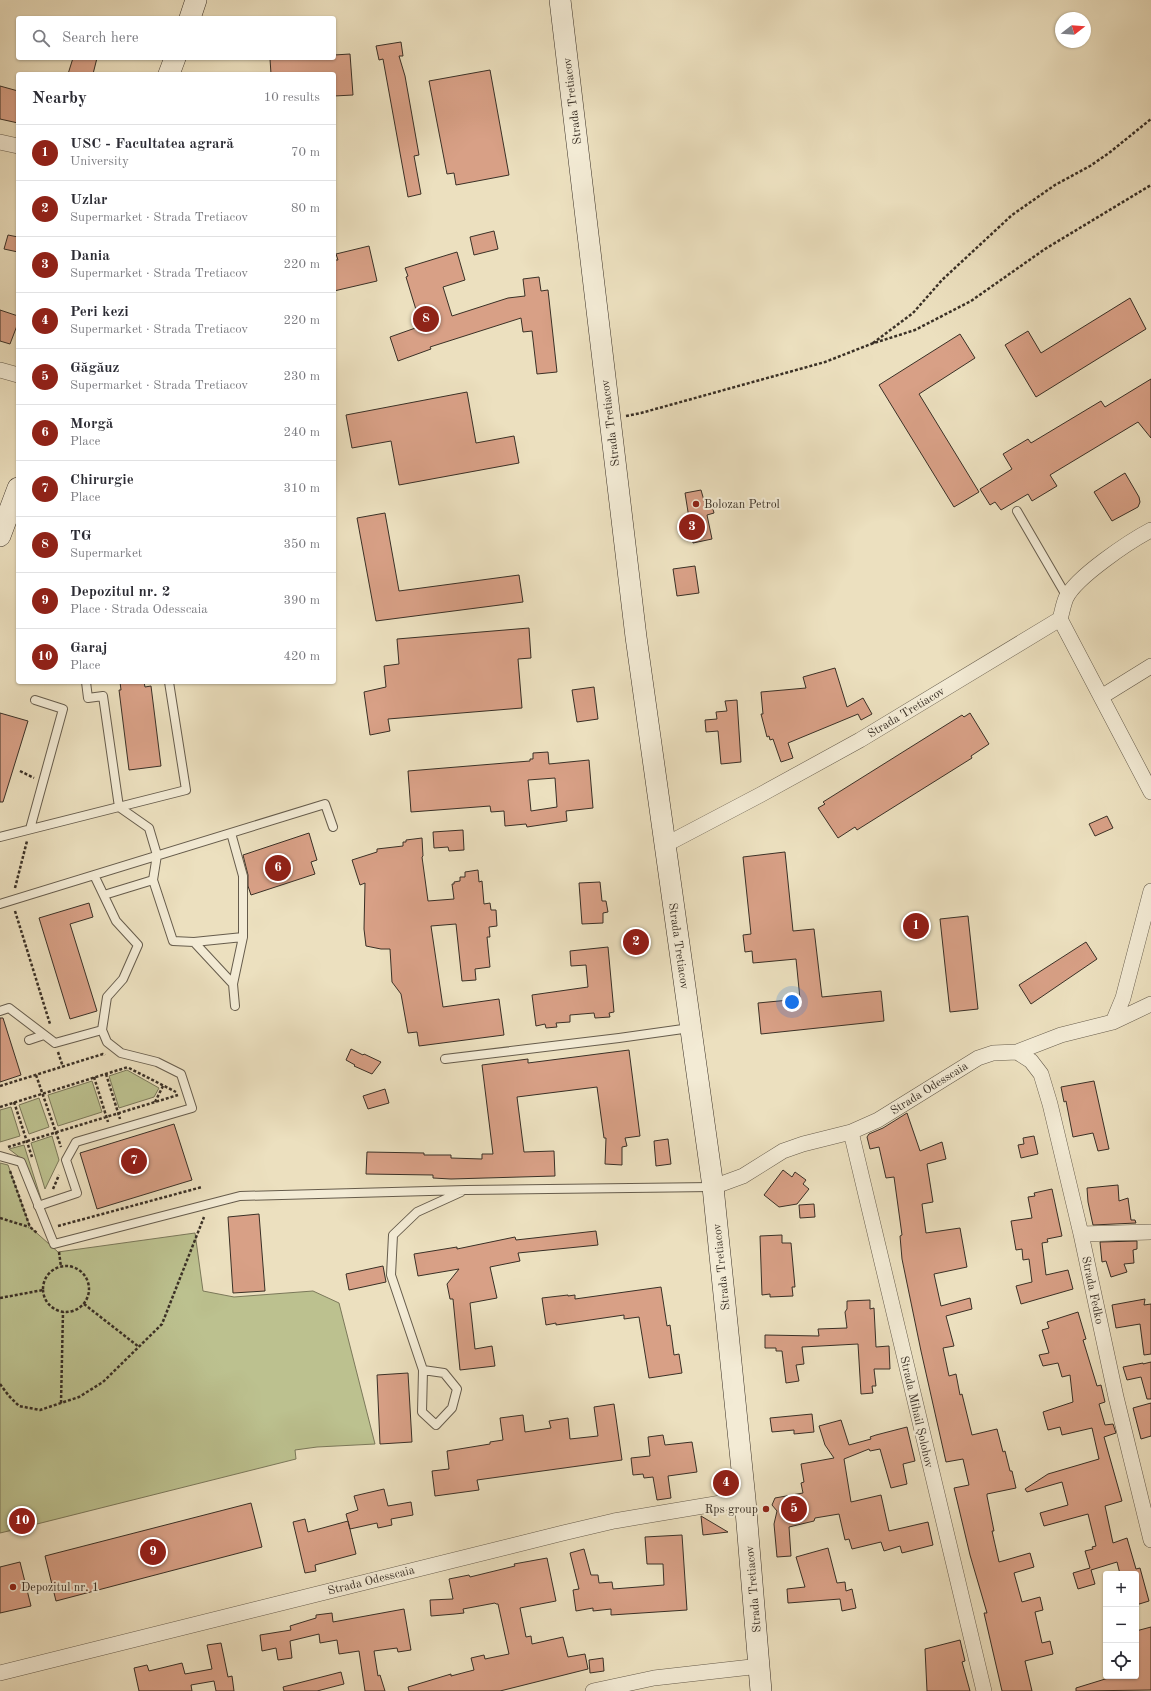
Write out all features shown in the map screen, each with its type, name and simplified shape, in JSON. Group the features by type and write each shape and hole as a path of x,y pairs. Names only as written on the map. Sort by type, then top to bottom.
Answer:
{"street":[{"path":"191,16 196,0"},
{"name":"Strada Tretiacov","path":"560,0 636,637 713,1187 745,1499 761,1691"},
{"path":"170,72 174,60"},
{"path":"0,142 16,146"},
{"path":"0,370 16,374"},
{"path":"0,536 16,493"},
{"path":"1151,530 1134,539 1090,573 1067,597 1060,619 1151,792"},
{"name":"Strada Tretiacov","path":"665,845 860,740 1060,619"},
{"path":"1101,697 1151,666"},
{"path":"1113,1022 1123,998 1151,891"},
{"name":"Strada Odesscaia","path":"713,1187 743,1176 783,1151 803,1144 851,1132 878,1120 978,1058 993,1053 1016,1052 1061,1035 1113,1022 1151,1004"},
{"name":"Strada Fedko","path":"1016,1052 1032,1061 1041,1074 1050,1104 1081,1234 1116,1397 1151,1540"},
{"name":"Strada Mihail Șolohov","path":"851,1132 984,1691"},
{"path":"1081,1234 1151,1232"},
{"name":"Strada Odesscaia","path":"0,1673 563,1533 614,1522 745,1499"},
{"path":"592,1691 654,1678 760,1666"}],"lane":[{"path":"1017,511 1067,597"},
{"path":"86,684 88,698 103,696 120,807 149,828 157,855 153,880 173,941 194,942 242,937"},
{"path":"0,837 186,790 169,684"},
{"path":"30,829 63,709 35,700"},
{"path":"0,904 326,804 333,827"},
{"path":"230,833 243,876 242,937 233,984 236,1006"},
{"path":"38,1206 77,1193 66,1160 76,1142 192,1108 181,1074 157,1062 121,1053 107,1042 102,1030 106,996 123,979 138,945 116,921 94,875"},
{"path":"104,895 153,880"},
{"path":"194,942 233,984"},
{"path":"0,1011 9,1008 55,1043 102,1030"},
{"path":"445,1059 690,1028"},
{"path":"29,1040 44,1035"},
{"path":"0,1156 21,1162 54,1244 240,1196 466,1190 713,1187"},
{"path":"423,1370 444,1373 457,1389 452,1408 436,1425 422,1412 423,1370 391,1275 393,1235 417,1212 466,1190"}],"path":[{"path":"871,344 913,313 942,280 1012,215 1055,185 1109,154 1151,119"},
{"path":"610,418 641,413 818,364 871,344 915,330 971,301 1045,249 1151,185"},
{"path":"30,829 12,900 55,1043"},
{"path":"0,1086 103,1054 109,1058"},
{"path":"7,1147 180,1094 121,1064"},
{"path":"0,1107 128,1067"},
{"path":"106,1074 122,1128"},
{"path":"36,1075 66,1160 47,1203"},
{"path":"94,1077 112,1132"},
{"path":"155,1102 163,1086"},
{"path":"0,1384 19,1406 40,1410 79,1397 103,1382 162,1324 207,1211"},
{"path":"0,1218 30,1227"},
{"path":"58,1252 61,1267"},
{"path":"61,1267 75,1268 81,1272 86,1277 89,1291 84,1304 72,1311 64,1312 56,1310 50,1305 45,1298 43,1290 44,1282 48,1275 61,1267"},
{"path":"0,1298 43,1290"},
{"path":"84,1304 139,1347"},
{"path":"61,1403 64,1312"}],"green space":[{"path":"127,1070 159,1088 154,1097 119,1108 109,1076"},
{"path":"92,1081 102,1112 58,1126 48,1095"},
{"path":"39,1098 49,1127 29,1134 19,1105"},
{"path":"11,1107 20,1136 0,1142 0,1110"},
{"path":"52,1136 59,1160 45,1189 31,1143"},
{"path":"24,1145 41,1199 39,1200 22,1159 9,1149"},
{"path":"0,1163 8,1165 30,1227 58,1252 195,1233 203,1291 234,1297 313,1291 339,1303 375,1444 317,1447 295,1450 296,1459 29,1526 27,1514 14,1516 17,1529 0,1533"}],"building":[{"path":"401,42 403,56 399,56 405,76 419,155 414,156 421,194 408,197 383,59 379,60 376,46"},
{"path":"350,54 353,95 336,96 336,72 271,72 270,60 336,60 336,55"},
{"path":"72,60 96,60 94,72 69,72"},
{"path":"490,70 509,175 456,185 454,173 447,174 429,81"},
{"path":"0,86 16,90 16,123 0,119"},
{"path":"494,231 498,249 474,255 470,237"},
{"path":"8,235 16,237 16,252 4,249"},
{"path":"369,246 377,281 336,291 336,260 338,260 336,254"},
{"path":"457,252 465,280 443,287 452,316 508,298 525,296 523,279 539,277 541,291 548,290 557,372 537,374 532,331 523,332 521,318 430,347 431,349 398,361 390,337 421,326 406,277 408,276 405,268"},
{"path":"1130,298 1146,329 1036,397 1005,345 1028,331 1041,353"},
{"path":"0,310 16,315 16,328 10,344 0,341"},
{"path":"960,334 975,358 919,394 979,492 954,507 879,385"},
{"path":"1151,379 1151,438 1138,422 1050,475 1057,486 1032,501 1028,494 1001,510 995,502 990,505 980,489 1012,469 1003,454 1028,439 1031,443 1101,401 1105,407"},
{"path":"467,392 476,443 514,436 519,463 399,485 391,441 352,448 346,415"},
{"path":"1125,473 1139,497 1140,502 1138,507 1112,521 1094,492"},
{"path":"701,490 705,504 711,502 714,513 707,515 712,539 693,543 685,493"},
{"path":"385,513 399,591 519,575 523,602 376,621 357,518"},
{"path":"695,566 699,593 677,596 673,569"},
{"path":"529,628 531,658 518,659 522,708 388,719 390,731 370,735 364,692 386,687 384,666 399,664 397,639"},
{"path":"835,668 847,707 863,698 872,714 861,720 858,714 788,743 793,758 781,762 773,739 770,740 769,736 767,737 761,714 763,714 761,692 806,688 803,677"},
{"path":"120,684 144,684 145,687 151,686 161,766 129,770 119,690 121,690"},
{"path":"594,687 598,719 577,722 572,690"},
{"path":"737,700 741,762 721,764 718,731 706,732 705,720 717,719 716,712 727,711 725,701"},
{"path":"0,713 28,721 3,802 0,802"},
{"path":"970,713 989,744 971,756 972,758 857,830 855,827 838,838 818,808 825,804 823,802 962,715 964,717"},
{"path":"548,752 549,764 589,760 593,808 566,811 567,821 527,827 526,824 505,826 504,811 491,812 490,806 411,812 408,771 530,761 530,759 533,759 533,753","holes":["555,778 557,807 531,811 528,780"]},
{"path":"1107,816 1113,828 1095,836 1089,824"},
{"path":"463,830 464,850 449,851 448,847 434,848 433,832"},
{"path":"309,833 317,860 311,862 315,874 251,895 243,855"},
{"path":"422,838 422,857 428,901 454,899 452,884 460,881 460,877 465,877 465,872 478,870 479,882 482,881 484,904 490,903 491,910 496,910 497,926 489,927 490,937 487,937 490,967 475,969 476,980 462,981 456,924 431,926 443,1007 499,999 504,1035 419,1046 417,1032 408,1033 401,994 392,982 390,949 366,946 364,929 365,883 360,885 352,860 377,852 377,849 403,846 403,842 406,842 406,840"},
{"path":"785,852 793,931 814,929 822,997 881,991 884,1021 761,1034 758,1003 800,999 796,959 753,963 752,951 745,952 743,935 751,934 743,857"},
{"path":"600,882 602,901 606,901 608,912 603,913 603,923 582,924 579,883"},
{"path":"89,903 93,917 70,924 97,1011 70,1019 39,918"},
{"path":"968,916 978,1009 950,1012 940,919"},
{"path":"1086,942 1097,959 1031,1004 1019,985"},
{"path":"608,947 614,1012 609,1013 610,1017 595,1018 594,1013 570,1015 570,1022 556,1023 557,1027 546,1028 545,1024 536,1026 532,995 588,987 586,965 571,966 570,951"},
{"path":"0,1018 3,1018 21,1075 0,1082"},
{"path":"351,1049 381,1062 372,1074 354,1066 355,1065 346,1060"},
{"path":"629,1050 640,1136 625,1138 627,1146 622,1147 622,1165 605,1164 606,1138 604,1138 597,1087 517,1097 524,1152 554,1151 555,1176 451,1179 433,1178 433,1175 366,1174 367,1152 424,1153 424,1155 451,1155 451,1158 482,1159 482,1154 493,1154 482,1065 528,1059 528,1063"},
{"path":"1094,1081 1109,1149 1098,1151 1093,1133 1073,1137 1066,1101 1064,1102 1061,1087"},
{"path":"385,1089 389,1103 368,1109 363,1096"},
{"path":"907,1113 920,1151 942,1142 946,1159 927,1164 933,1202 922,1204 926,1233 960,1228 967,1267 934,1274 941,1306 970,1298 972,1309 946,1316 954,1346 943,1348 949,1376 956,1374 960,1395 962,1394 972,1435 997,1429 1003,1452 1005,1451 1010,1471 1012,1471 1016,1488 987,1494 987,1496 994,1531 992,1531 999,1562 1030,1553 1034,1567 1014,1573 1022,1602 1040,1597 1043,1610 1035,1612 1042,1643 1050,1641 1053,1654 1025,1661 1032,1691 1002,1691 984,1613 987,1613 970,1555 954,1488 969,1485 963,1459 946,1462 902,1259 900,1236 902,1235 894,1177 886,1178 879,1147 870,1149 867,1137 869,1134 883,1128"},
{"path":"174,1124 192,1180 97,1209 80,1153"},
{"path":"1034,1136 1038,1154 1021,1158 1018,1145 1024,1144 1023,1138"},
{"path":"668,1139 671,1164 656,1166 654,1141"},
{"path":"783,1170 792,1177 795,1172 806,1180 803,1184 809,1189 797,1204 779,1207 764,1195"},
{"path":"1118,1185 1119,1201 1128,1198 1131,1220 1135,1220 1136,1223 1093,1225 1088,1202 1087,1188"},
{"path":"1052,1189 1062,1236 1047,1239 1048,1242 1042,1243 1046,1275 1068,1270 1073,1289 1021,1304 1016,1286 1032,1282 1029,1259 1023,1260 1022,1249 1016,1250 1011,1221 1032,1218 1028,1197 1035,1196 1034,1193"},
{"path":"814,1204 815,1217 800,1218 799,1205"},
{"path":"259,1214 265,1291 233,1293 228,1217"},
{"path":"596,1231 598,1245 518,1253 520,1261 490,1267 497,1298 470,1303 475,1349 492,1346 495,1366 460,1370 453,1299 450,1299 447,1284 459,1269 418,1276 414,1254 457,1247 457,1249 515,1237 516,1240"},
{"path":"782,1235 782,1243 791,1243 795,1287 792,1287 793,1296 770,1297 770,1294 762,1295 760,1236"},
{"path":"1137,1241 1137,1249 1133,1250 1134,1263 1124,1264 1127,1272 1111,1277 1106,1261 1102,1262 1100,1242"},
{"path":"383,1266 386,1282 349,1290 346,1274"},
{"path":"661,1287 667,1326 670,1325 674,1355 679,1354 682,1373 649,1378 639,1317 624,1319 624,1315 556,1325 556,1323 546,1325 542,1298 575,1295 575,1299"},
{"path":"1145,1299 1144,1305 1151,1304 1151,1354 1144,1355 1140,1324 1116,1328 1112,1305"},
{"path":"870,1300 870,1309 874,1308 876,1347 889,1346 890,1369 874,1369 876,1386 872,1386 873,1393 861,1394 858,1344 802,1347 804,1364 796,1365 799,1381 786,1383 782,1351 776,1351 776,1348 765,1348 765,1335 819,1336 818,1329 847,1328 845,1312 847,1309 847,1301"},
{"path":"1078,1312 1086,1339 1083,1340 1097,1386 1101,1385 1105,1402 1099,1404 1105,1425 1113,1424 1116,1433 1104,1437 1122,1501 1105,1506 1113,1543 1127,1538 1136,1569 1140,1568 1149,1601 1139,1604 1139,1571 1119,1571 1117,1562 1091,1570 1095,1584 1078,1589 1073,1573 1090,1568 1085,1551 1093,1549 1092,1547 1096,1546 1088,1514 1044,1526 1040,1513 1068,1505 1062,1482 1027,1492 1025,1489 1048,1474 1099,1459 1092,1428 1062,1435 1060,1427 1048,1430 1043,1412 1073,1402 1070,1375 1062,1377 1058,1363 1043,1366 1039,1355 1049,1353 1042,1330 1049,1328 1047,1322"},
{"path":"1151,1362 1151,1399 1147,1399 1141,1377 1127,1380 1123,1367"},
{"path":"408,1373 412,1442 380,1444 377,1375"},
{"path":"1151,1403 1151,1436 1141,1439 1133,1408"},
{"path":"614,1404 622,1460 477,1480 479,1490 435,1496 432,1471 449,1469 447,1451 490,1444 490,1442 503,1440 500,1418 523,1415 525,1432 551,1428 549,1421 568,1418 570,1439 598,1436 594,1407"},
{"path":"812,1414 814,1432 794,1434 794,1430 772,1432 770,1418"},
{"path":"841,1420 849,1445 871,1439 870,1437 876,1435 907,1427 915,1461 903,1464 907,1484 891,1488 880,1449 870,1451 869,1449 844,1459 851,1502 881,1495 889,1531 928,1522 933,1545 902,1553 900,1546 884,1551 881,1542 852,1549 849,1539 845,1540 839,1514 815,1518 814,1521 789,1527 791,1556 777,1557 774,1524 777,1511 772,1505 775,1498 803,1493 801,1483 804,1482 801,1464 834,1458 825,1445 819,1426"},
{"path":"663,1435 665,1445 692,1442 697,1472 668,1476 671,1498 657,1500 653,1477 644,1478 643,1474 633,1475 631,1458 650,1456 648,1437"},
{"path":"384,1489 388,1506 411,1502 413,1515 391,1519 392,1525 378,1528 377,1523 350,1529 346,1514 358,1510 354,1496"},
{"path":"251,1503 262,1547 56,1601 45,1556"},
{"path":"27,1514 30,1531 18,1534 14,1516"},
{"path":"701,1516 728,1532 703,1535"},
{"path":"305,1519 308,1532 348,1521 356,1554 315,1565 316,1571 305,1573 293,1522"},
{"path":"682,1535 687,1610 611,1615 611,1609 593,1611 593,1608 576,1611 573,1590 579,1589 570,1553 584,1549 591,1575 598,1575 599,1583 612,1582 613,1589 664,1585 663,1564 647,1564 645,1537"},
{"path":"828,1548 837,1583 845,1582 846,1591 852,1589 856,1608 842,1611 840,1599 788,1603 787,1589 805,1587 796,1557"},
{"path":"547,1558 556,1601 520,1608 526,1637 531,1636 532,1644 563,1637 568,1657 585,1654 588,1669 500,1691 409,1691 408,1687 451,1674 451,1676 474,1670 471,1658 484,1655 485,1659 509,1654 498,1604 495,1603 463,1609 464,1613 431,1616 430,1600 453,1599 449,1579 469,1575 470,1577 515,1566 514,1564"},
{"name":"Depozitul nr. 1","path":"20,1562 31,1606 0,1613 0,1567"},
{"path":"404,1609 411,1650 398,1652 397,1648 374,1651 378,1676 380,1675 385,1691 365,1691 359,1651 339,1654 337,1640 320,1643 319,1634 290,1641 292,1658 278,1660 276,1648 262,1651 260,1635 291,1630 290,1626 316,1618 316,1615 332,1613 333,1622"},
{"path":"1151,1627 1151,1690 1076,1691 1076,1688 1105,1679 1139,1679 1139,1630"},
{"path":"960,1640 965,1661 962,1662 970,1691 927,1691 925,1649"},
{"path":"221,1643 228,1677 232,1676 234,1691 216,1691 214,1681 191,1685 192,1691 139,1691 134,1668 147,1665 149,1671 182,1663 185,1674 212,1669 207,1645"},
{"path":"603,1658 604,1671 590,1673 589,1660"},
{"path":"341,1672 344,1684 317,1691 284,1691 283,1687"}],"place":[{"name":"TG","path":"426,319"},
{"name":"Bolozan Petrol","path":"696,504"},
{"name":"Dania","path":"692,527"},
{"name":"Morgă","path":"278,868"},
{"name":"USC - Facultatea agrară","path":"916,926"},
{"name":"Uzlar","path":"636,942"},
{"name":"Chirurgie","path":"134,1161"},
{"name":"Peri kezi","path":"726,1483"},
{"name":"Rps group","path":"766,1509"},
{"name":"Găgăuz","path":"794,1509"},
{"name":"Garaj","path":"22,1521"},
{"name":"Depozitul nr. 2","path":"153,1552"},
{"name":"Depozitul nr. 1","path":"13,1587"}]}
